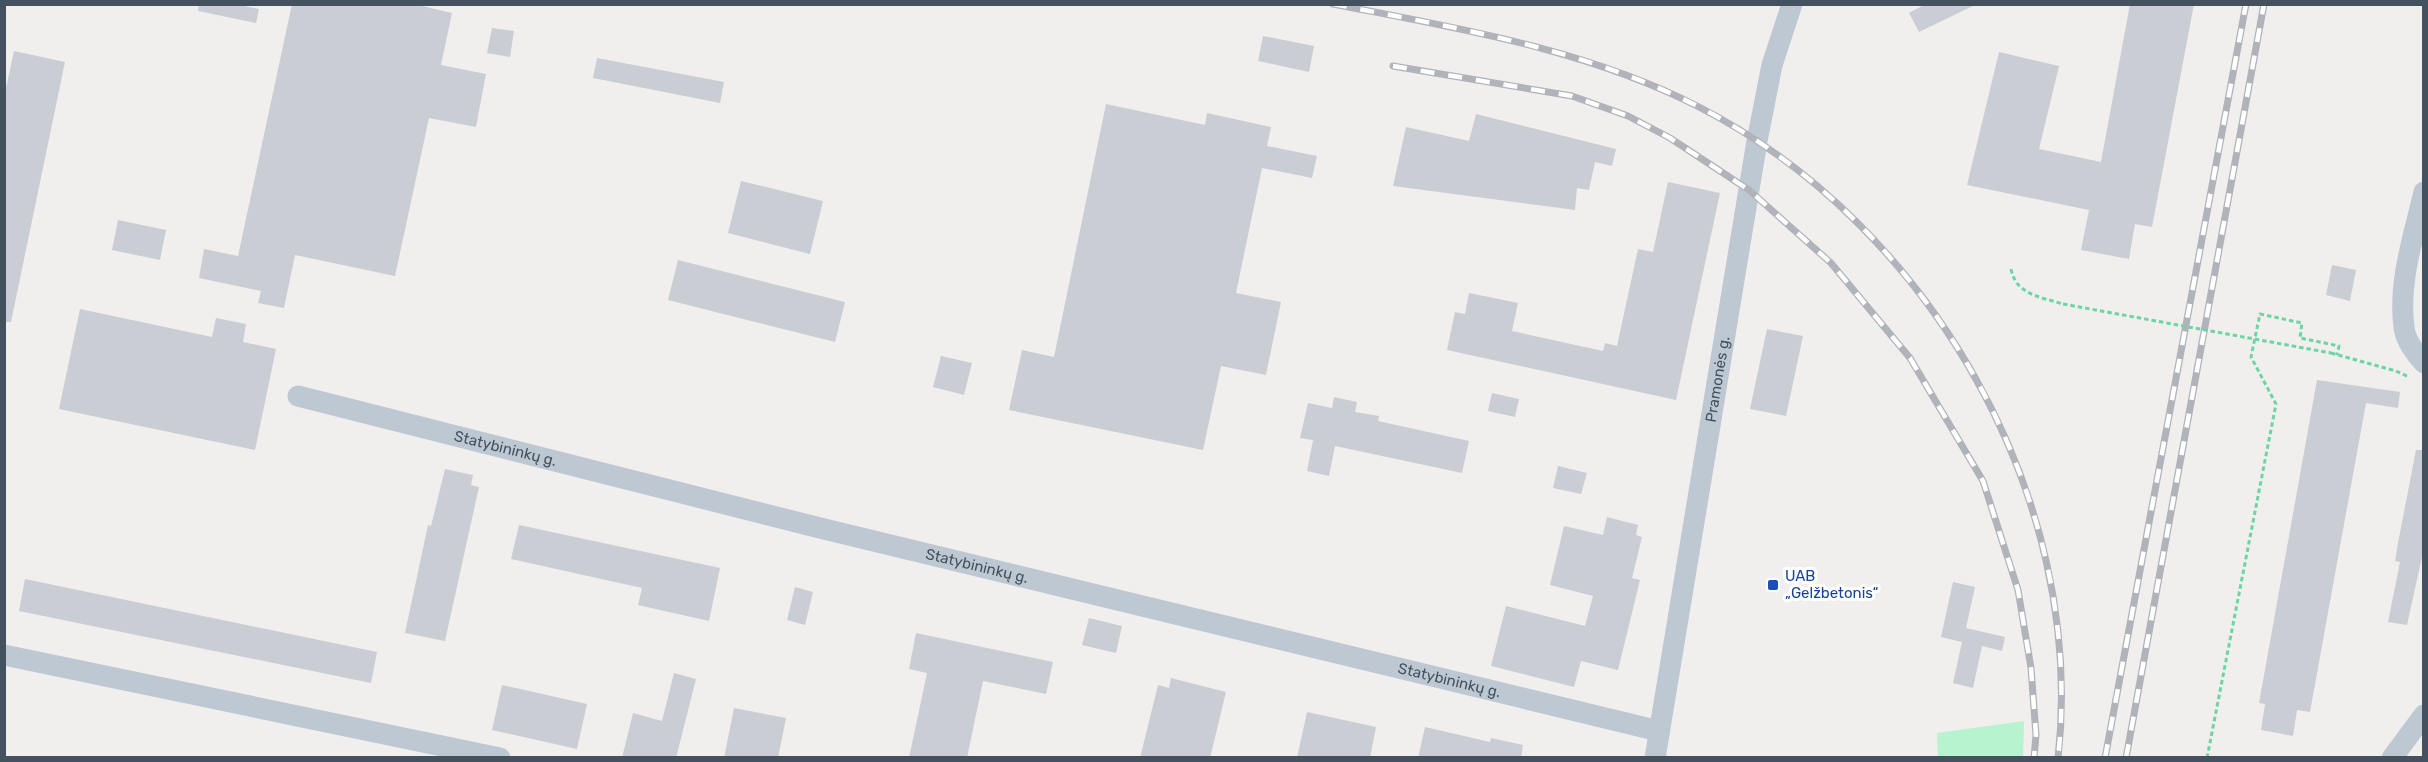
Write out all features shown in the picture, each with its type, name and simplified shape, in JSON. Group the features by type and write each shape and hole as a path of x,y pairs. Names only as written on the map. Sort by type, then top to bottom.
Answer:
{"street":[{"name":"Pramonės g.","path":"1655,758 1757,141 1772,65 1792,4"},
{"path":"2417,371 2403,328 2406,270 2424,192"},
{"name":"Statybininkų g.","path":"298,396 820,528 1659,731"},
{"path":"4,655 500,758"},
{"path":"2392,758 2424,715"}],"path":[{"path":"2011,269 2013,281 2025,292 2063,304 2331,353 2396,371 2417,371"},
{"path":"2207,758 2276,404 2251,357 2260,314 2301,323 2300,338 2339,346 2337,355"}],"green space":[{"path":"2024,721 2023,757 1938,757 1937,733"}],"building":[{"path":"199,4 235,4 259,9 256,23 198,11"},
{"path":"292,4 414,4 452,13 441,65 486,74 476,127 429,118 395,276 295,255 284,308 258,303 261,291 199,278 204,249 238,256"},
{"path":"1926,4 1977,4 1919,32 1909,13"},
{"path":"2130,4 2194,4 2152,227 2135,224 2129,259 2081,250 2089,210 1967,185 1999,52 2059,66 2039,149 2101,162"},
{"path":"492,28 514,31 510,57 487,53"},
{"path":"1263,36 1314,46 1309,72 1258,61"},
{"path":"14,51 65,62 11,322 4,322 4,97"},
{"path":"597,58 724,82 720,103 593,78"},
{"path":"1106,104 1205,125 1207,113 1271,127 1267,146 1317,156 1312,178 1262,168 1236,293 1281,302 1266,375 1221,366 1203,450 1009,410 1022,350 1054,357"},
{"path":"1476,114 1616,149 1612,166 1595,162 1589,190 1577,188 1575,210 1393,186 1406,127 1469,141"},
{"path":"741,181 823,201 810,254 728,233"},
{"path":"1668,182 1720,193 1676,400 1447,350 1455,312 1465,314 1469,293 1518,303 1512,331 1603,351 1605,343 1617,346 1638,249 1653,252"},
{"path":"118,220 166,230 160,260 112,250"},
{"path":"678,260 845,302 835,342 668,300"},
{"path":"2332,265 2356,270 2350,301 2326,295"},
{"path":"80,309 212,337 216,318 246,324 243,342 276,349 255,450 59,409"},
{"path":"1767,329 1803,336 1786,416 1750,409"},
{"path":"941,356 972,363 964,395 933,387"},
{"path":"2317,380 2400,392 2398,408 2366,403 2310,712 2297,710 2293,736 2261,730 2265,704 2259,703"},
{"path":"1492,393 1519,399 1515,417 1488,411"},
{"path":"1334,397 1357,402 1355,412 1379,416 1378,421 1469,441 1462,473 1335,446 1329,476 1307,471 1313,440 1300,438 1308,403 1332,408"},
{"path":"2416,450 2424,450 2424,548 2407,625 2388,622 2400,562 2395,561"},
{"path":"1558,466 1587,473 1581,494 1553,488"},
{"path":"445,469 473,475 471,485 479,487 445,641 405,633 428,525 431,526"},
{"path":"1607,517 1638,525 1636,535 1642,537 1632,578 1640,580 1618,670 1581,661 1574,687 1491,666 1506,606 1585,626 1593,596 1550,585 1564,526 1603,535"},
{"path":"519,525 720,568 709,621 638,605 642,588 511,559"},
{"path":"25,579 377,652 371,683 19,611"},
{"path":"1953,582 1975,587 1966,628 2005,637 2002,651 1982,646 1973,688 1953,683 1962,642 1941,637"},
{"path":"795,587 813,592 805,625 787,620"},
{"path":"1089,618 1122,626 1116,653 1082,645"},
{"path":"916,633 1053,662 1046,694 983,681 967,758 909,758 927,673 909,669"},
{"path":"674,673 696,679 676,758 622,758 633,713 662,721"},
{"path":"1171,678 1226,692 1210,758 1140,758 1158,685 1169,688"},
{"path":"502,685 587,704 577,749 492,730"},
{"path":"734,708 786,718 778,758 724,758"},
{"path":"1307,712 1376,727 1370,758 1297,758"},
{"path":"1425,727 1490,742 1491,738 1523,745 1521,758 1418,758"}],"railway":[{"path":"1333,4 1520,43 1566,55 1656,87 1699,107 1782,158 1857,222 1922,296 1976,379 2018,469 2047,563 2060,660 2058,758"},
{"path":"2105,758 2246,4"},
{"path":"2126,758 2264,4"},
{"path":"1393,66 1572,96 1628,116 1670,138 1749,190 1831,263 1910,358 1983,481 2018,590 2031,668 2036,735 2034,758"}],"place":[{"name":"UAB „Gelžbetonis“","path":"1773,585"}]}
